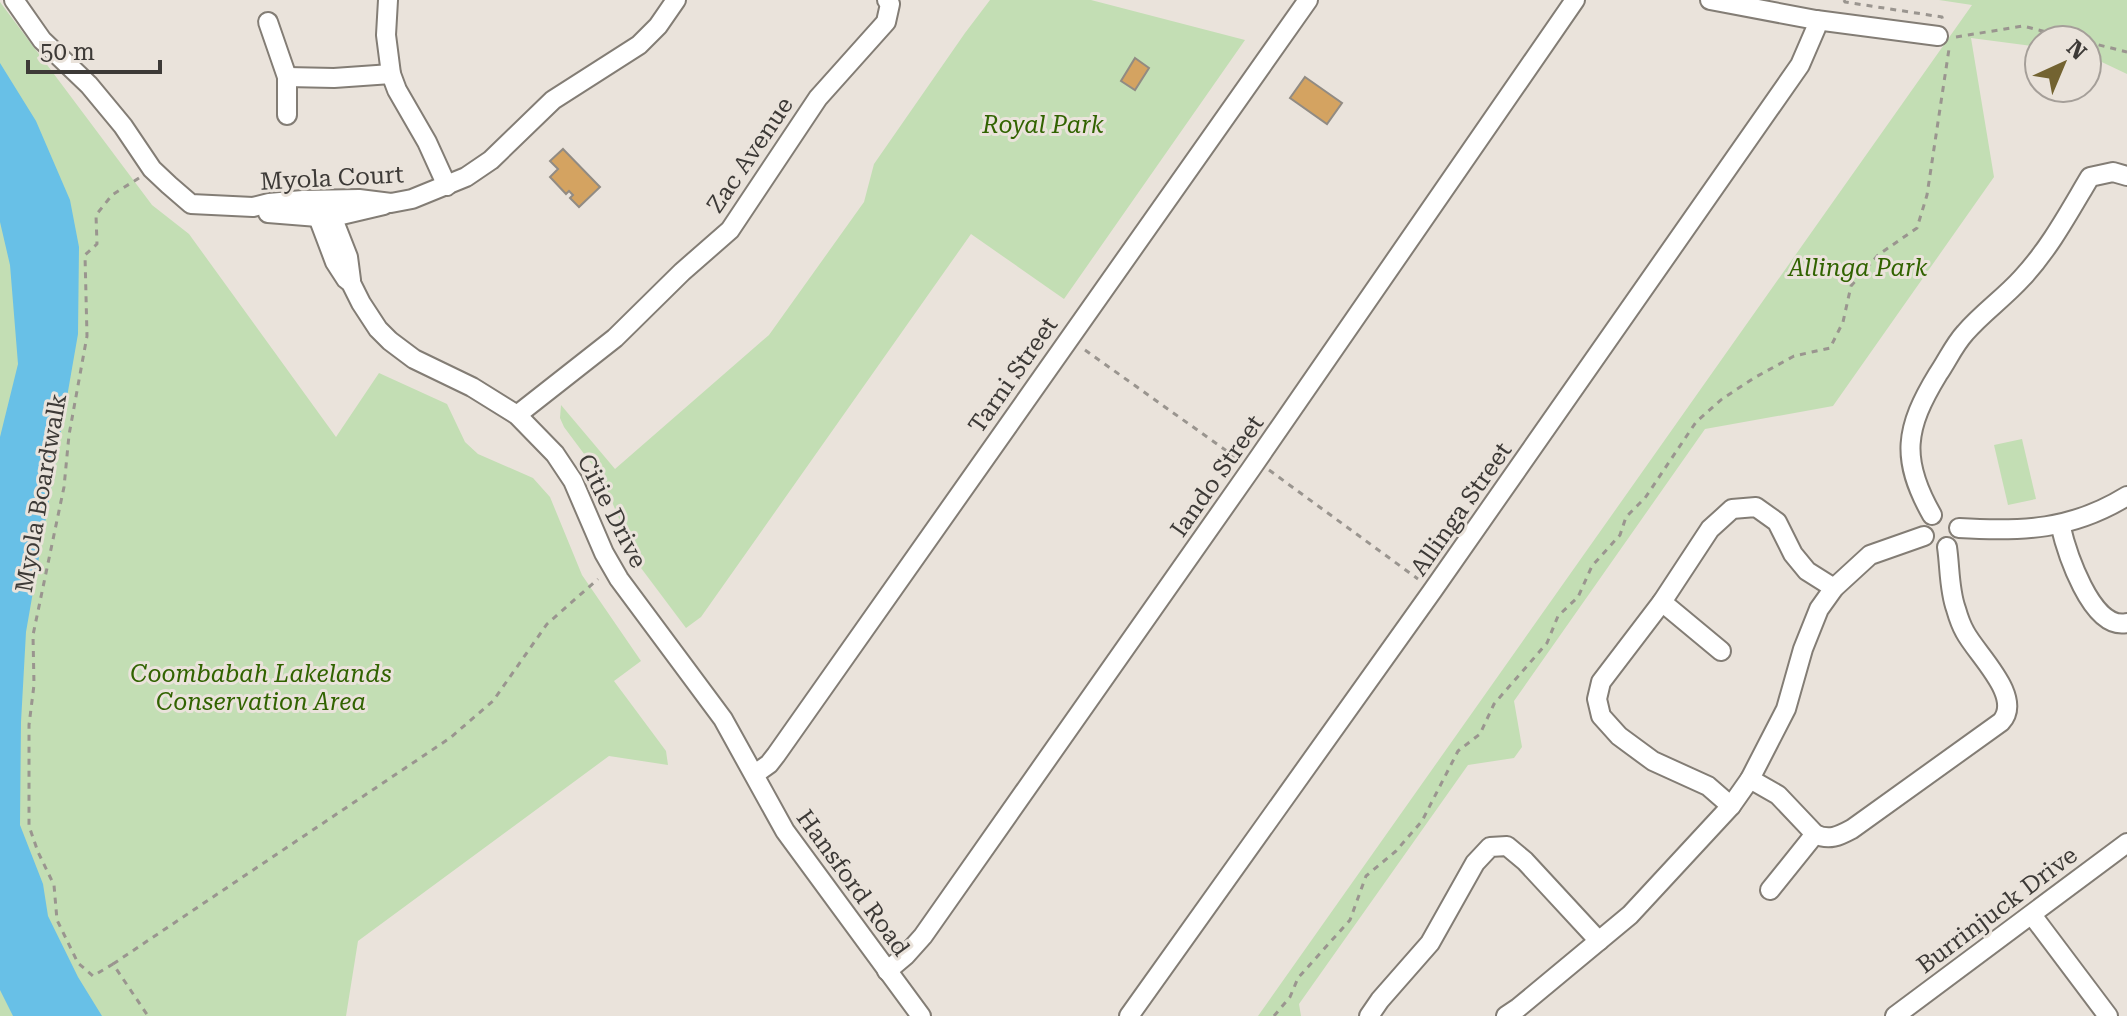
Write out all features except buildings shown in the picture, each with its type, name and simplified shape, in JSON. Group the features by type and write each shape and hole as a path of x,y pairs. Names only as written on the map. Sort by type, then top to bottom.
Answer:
{"street":[{"name":"Myola Court","path":"14,0 42,40 89,85 123,126 152,169 191,204 253,207 264,212 373,209 447,186 483,167 553,100 639,45 658,26 676,0"},
{"path":"388,0 386,35 391,74 447,186"},
{"name":"Zac Avenue","path":"517,415 615,338 730,230 818,98 886,22 890,4 887,0"},
{"name":"Tarni Street","path":"755,774 776,755 1308,0"},
{"name":"Iando Street","path":"887,971 923,936 1575,0"},
{"path":"1710,0 1816,20 1944,37"},
{"name":"Allinga Street","path":"1129,1016 1433,590 1800,65 1816,28 1816,20"},
{"path":"268,22 287,77 287,115"},
{"path":"287,77 391,74"},
{"path":"1932,515 1912,469 1909,450 1910,431 1921,401 1963,335 2022,279 2046,249 2090,177 2113,172 2127,176"},
{"name":"Citie Drive","path":"323,208 348,257 351,283 373,322 396,347 517,415 566,468 619,579 723,719 755,774"},
{"path":"1959,528 2019,531 2060,524 2102,511 2127,496"},
{"path":"1731,806 1708,786 1653,761 1619,736 1601,716 1597,699 1601,682 1662,602 1710,529 1732,509 1756,507 1777,522 1793,554 1807,571 1834,588"},
{"path":"2060,524 2078,579 2088,597 2110,620 2120,625 2127,623"},
{"path":"1506,1016 1630,915 1731,806 1750,779 1786,709 1803,649 1819,609 1834,588 1870,555 1924,536"},
{"path":"1750,779 1778,795 1815,834 1830,838 1852,829 2008,715 2004,689 1965,632 1954,605 1947,547"},
{"path":"1662,602 1721,651"},
{"name":"Hansford Road","path":"755,774 785,831 921,1016"},
{"path":"1770,890 1815,834"},
{"name":"Burrinjuck Drive","path":"1895,1016 2127,843"},
{"path":"1369,1016 1430,943 1475,863 1490,847 1507,846 1525,861 1599,941"},
{"path":"2032,915 2108,1016"}],"path":[{"path":"1274,1016 1290,997 1298,978 1350,920 1366,876 1396,851 1422,821 1458,751 1480,734 1494,704 1547,643 1558,616 1578,597 1592,566 1620,535 1626,517 1645,498 1696,422 1722,399 1754,378 1794,356 1830,348 1843,322 1851,286 1878,255 1917,228 1927,195 1947,75 1942,17 1844,0"},
{"path":"1944,37 2023,26"},
{"path":"2103,46 2127,52"},
{"name":"Myola Boardwalk","path":"113,964 93,976 78,963 57,920 54,885 29,826 33,635 64,487 69,435 87,336 85,255 97,244 96,215 112,195 152,169"},
{"path":"1069,338 1433,590"},
{"path":"148,1016 113,964 450,738 493,701 547,624 598,579"}],"green space":[{"name":"Royal Park","path":"990,0 1091,0 1245,40 1064,299 971,234 701,617 686,628 638,564 602,478 564,427 560,418 561,405 615,469 769,335 864,202 874,164"},
{"name":"Allinga Park","path":"1939,0 2127,0 2127,74 2103,63 2103,24 2023,24 2023,45 1971,38 1994,177 1833,406 1705,429 1514,701 1522,747 1514,758 1468,765 1299,1004 1301,1016 1258,1016 1972,5"},
{"name":"Coombabah Lakelands Conservation Area","path":"0,2 152,205 189,234 336,437 379,373 447,404 465,442 478,454 533,478 550,497 582,575 641,661 614,681 666,751 668,765 609,756 358,941 346,1016 0,1016"},
{"path":"2022,439 2036,499 2008,505 1994,445"}],"water":[{"path":"0,63 36,121 70,200 79,247 78,334 26,632 20,825 43,884 48,916 78,977 102,1016 13,1016 0,990 0,437 18,364 10,265 0,222"}]}
